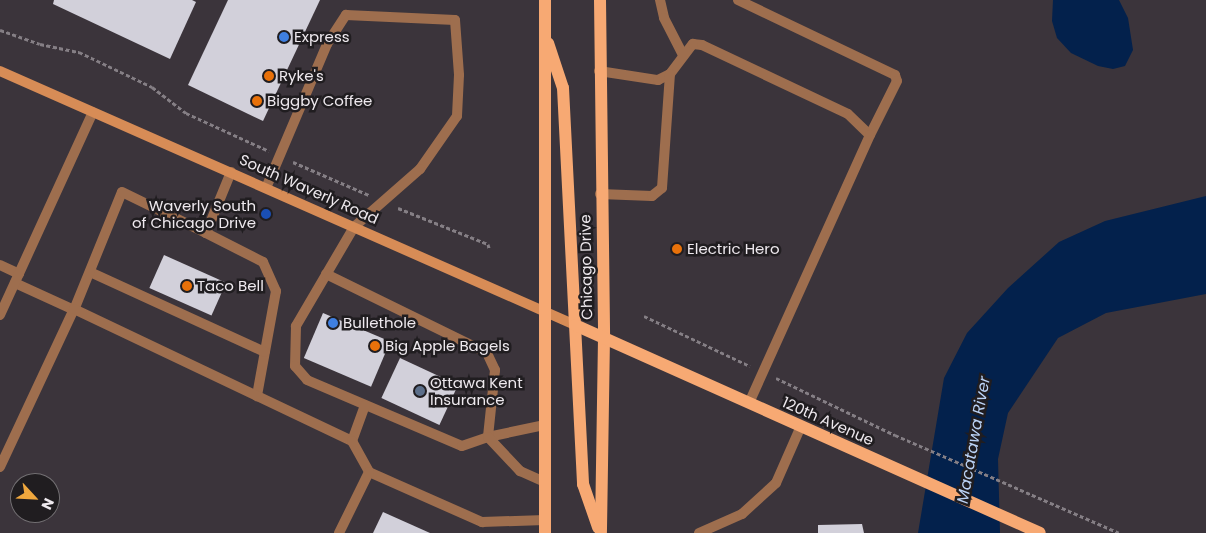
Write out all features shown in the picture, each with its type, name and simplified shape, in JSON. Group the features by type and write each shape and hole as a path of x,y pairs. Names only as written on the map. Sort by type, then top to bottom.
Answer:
{"main road":[{"path":"545,0 545,533"},
{"name":"Chicago Drive","path":"600,0 600,194 604,338 600,533"},
{"path":"544,34 563,88 583,484 600,533"},
{"name":"South Waverly Road","path":"0,71 604,338"},
{"name":"120th Avenue","path":"604,338 1040,533"}],"lane":[{"path":"660,0 664,18 683,55"},
{"path":"738,0 895,75 897,81 870,134 749,403"},
{"path":"266,188 327,44 346,15 455,20 459,75 456,116 420,168 354,227 296,326 295,366 307,380 462,446 488,437 544,425"},
{"path":"599,71 658,80 670,74 693,44 702,45 848,114 870,134"},
{"path":"600,194 652,196 662,188 670,74"},
{"path":"0,316 92,112"},
{"path":"206,233 230,172"},
{"path":"0,467 74,309 122,192 263,262 276,291 257,396"},
{"path":"0,265 17,278 74,309 352,441 368,472 482,522 545,520"},
{"path":"90,272 265,352"},
{"path":"326,274 487,353 495,370 488,437 520,471 545,482"},
{"path":"352,441 365,405"},
{"path":"699,533 728,528 776,483 800,426"},
{"path":"339,533 368,472"},
{"path":"477,533 482,522"}],"path":[{"path":"0,30 40,44 79,52 152,87 186,113 279,156 488,244 489,248"},
{"path":"895,435 1119,533"}],"water":[{"path":"1053,0 1119,0 1128,18 1133,50 1125,66 1113,69 1098,66 1071,53 1057,38 1052,21"},
{"name":"Macatawa River","path":"1206,196 1206,294 1106,313 1058,338 1008,413 998,459 1000,533 918,533 944,378 967,333 1008,288 1059,242 1105,221"}],"building":[{"path":"54,0 192,0 196,2 170,59 53,4"},
{"path":"228,0 320,0 263,121 188,85"},
{"name":"Taco Bell","path":"164,255 226,283 211,316 149,288"},
{"path":"323,313 390,342 371,387 304,358"},
{"name":"Ottawa Kent Insurance","path":"400,358 458,385 439,425 381,398"},
{"path":"383,512 430,533 373,533"},
{"path":"862,524 864,533 818,533 818,525"}],"place":[{"name":"Express","path":"284,37"},
{"name":"Ryke's","path":"269,76"},
{"name":"Biggby Coffee","path":"257,101"},
{"name":"Waverly South of Chicago Drive","path":"266,214"},
{"name":"Electric Hero","path":"677,249"},
{"name":"Taco Bell","path":"187,286"},
{"name":"Bullethole","path":"333,323"},
{"name":"Big Apple Bagels","path":"375,346"},
{"name":"Ottawa Kent Insurance","path":"420,391"}]}
